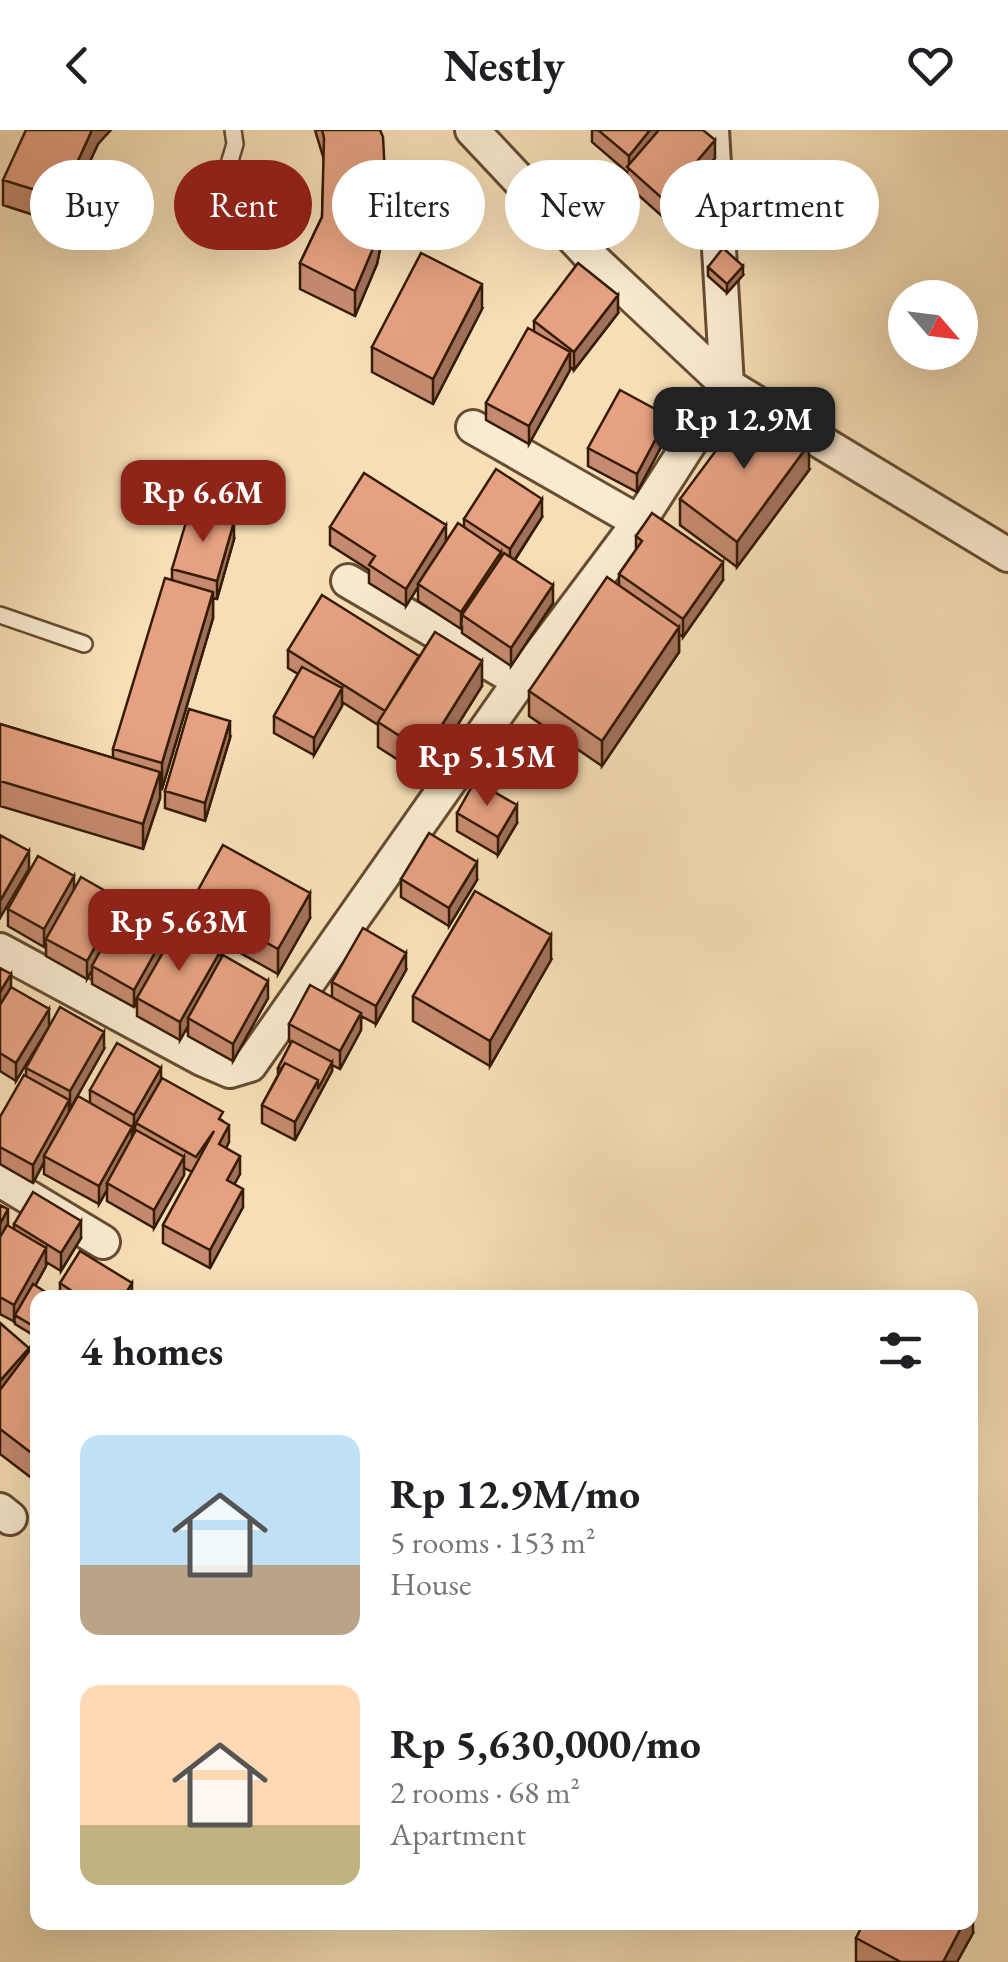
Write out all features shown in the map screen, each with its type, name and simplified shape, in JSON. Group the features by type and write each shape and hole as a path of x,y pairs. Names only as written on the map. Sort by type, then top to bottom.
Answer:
{"street":[{"path":"472,130 594,260 727,385 1008,555"},
{"path":"0,950 202,1059 230,1071 250,1065 520,681 639,522 727,385 712,130"},
{"path":"473,427 639,522"},
{"path":"348,581 520,681"},
{"path":"0,1180 103,1242"}],"lane":[{"path":"230,160 235,144 233,130"},
{"path":"0,615 84,644"}],"building":[{"path":"26,130 92,130 78,160 30,160 30,188 3,180"},
{"path":"322,130 380,130 383,137 384,160 332,160 332,250 372,250 355,291 300,263 306,250 312,250 312,238 322,217"},
{"path":"598,130 650,130 629,156"},
{"path":"659,130 703,130 715,140 698,160 660,160 660,196 640,179 640,160 633,160"},
{"path":"721,250 743,266 727,284 708,267"},
{"path":"421,253 482,284 433,379 372,347"},
{"path":"578,263 618,295 574,352 534,321"},
{"path":"528,328 570,352 529,426 486,403"},
{"path":"620,390 668,416 637,474 588,448"},
{"path":"752,402 809,444 737,542 680,499"},
{"path":"496,469 542,499 510,549 464,519"},
{"path":"364,473 446,525 406,589 369,565 375,556 330,527"},
{"path":"190,509 234,522 217,581 172,569"},
{"path":"652,513 723,562 683,619 619,574 642,541 636,536"},
{"path":"458,523 501,552 461,612 418,584"},
{"path":"504,553 553,585 511,648 462,615"},
{"path":"607,577 679,627 602,741 529,691"},
{"path":"165,578 213,592 162,763 113,749"},
{"path":"322,595 419,656 385,711 288,650"},
{"path":"435,632 482,661 425,752 378,722"},
{"path":"302,667 342,688 314,738 274,716"},
{"path":"189,709 230,721 205,803 165,791"},
{"path":"0,724 160,772 143,824 0,781"},
{"path":"475,781 517,805 498,837 457,813"},
{"path":"429,833 477,862 449,908 401,879"},
{"path":"0,835 29,851 0,901"},
{"path":"223,845 310,893 278,949 192,901"},
{"path":"38,856 74,876 44,929 8,909"},
{"path":"81,877 121,900 87,961 46,939"},
{"path":"475,891 551,935 490,1041 413,996"},
{"path":"124,908 167,931 134,990 92,966"},
{"path":"178,926 221,950 180,1022 137,998"},
{"path":"363,928 406,953 376,1006 332,982"},
{"path":"223,955 268,981 233,1044 188,1018"},
{"path":"0,968 11,974 0,992"},
{"path":"310,985 361,1013 340,1051 289,1024"},
{"path":"11,987 49,1009 16,1063 0,1053 0,1005"},
{"path":"60,1007 104,1032 70,1091 26,1068"},
{"path":"292,1041 332,1062 318,1089 318,1080 285,1063 278,1068"},
{"path":"117,1043 161,1068 134,1115 90,1090"},
{"path":"285,1063 318,1080 295,1122 262,1105"},
{"path":"24,1075 69,1100 33,1165 0,1147 0,1117"},
{"path":"162,1078 223,1112 219,1119 229,1125 219,1144 240,1156 227,1180 243,1189 210,1250 163,1225 214,1131 196,1157 136,1123"},
{"path":"78,1096 132,1127 99,1186 44,1156"},
{"path":"136,1130 184,1157 154,1210 107,1183"},
{"path":"33,1192 81,1221 61,1253 14,1224"},
{"path":"0,1205 8,1209 0,1224"},
{"path":"7,1225 46,1248 14,1305 0,1297 0,1237"},
{"path":"80,1251 132,1283 128,1290 70,1290 60,1283"},
{"path":"33,1284 42,1290 30,1290 30,1324 15,1315"},
{"path":"0,1323 29,1348 0,1381"},
{"path":"30,1350 30,1452 0,1429 0,1390"},
{"path":"860,1930 960,1930 943,1962 901,1962 856,1938"}]}
